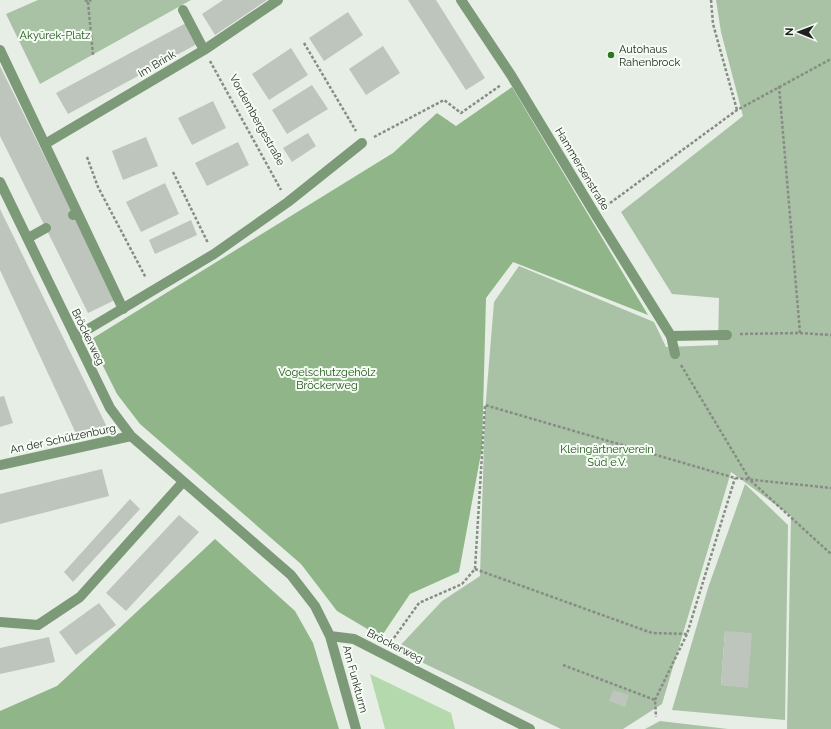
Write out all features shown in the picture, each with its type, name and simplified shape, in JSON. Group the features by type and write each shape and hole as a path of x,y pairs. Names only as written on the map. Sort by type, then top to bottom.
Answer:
{"street":[{"name":"Im Brink","path":"45,144 204,50 278,0"},
{"name":"Hammersenstraße","path":"461,0 511,75 671,336 675,354"},
{"path":"183,10 204,50"},
{"path":"0,50 45,144 75,213 123,309"},
{"path":"75,337 214,254 288,202 362,143"},
{"name":"Bröckerweg","path":"0,182 110,408 131,436 291,575 315,606 330,636 354,639 530,729"},
{"path":"28,238 46,228"},
{"path":"671,336 727,335"},
{"name":"An der Schützenburg","path":"0,465 131,436"},
{"path":"0,622 38,625 80,597 183,482"},
{"name":"Am Funkturm","path":"330,636 356,729"}],"path":[{"path":"91,0 86,1 93,55"},
{"path":"710,0 713,24 737,110"},
{"path":"304,43 362,143 444,100 461,113 498,88 511,75"},
{"name":"Vordembergestraße","path":"204,50 288,202"},
{"path":"595,214 737,110 831,59"},
{"path":"779,86 800,333"},
{"path":"87,157 98,188 153,291"},
{"path":"174,172 214,254"},
{"path":"727,335 800,333 831,335"},
{"path":"675,354 750,480 831,554"},
{"path":"383,653 419,603 462,584 475,569 485,405 734,478 831,488"},
{"path":"656,717 655,700 687,634 734,478"},
{"path":"475,569 652,633 687,634"},
{"path":"563,665 655,700"}],"green space":[{"name":"Akyürek-Platz","path":"38,0 191,0 40,84 6,14"},
{"name":"Kleingärtnerverein Süd e.V.","path":"716,0 831,0 831,729 787,729 791,516 731,472 662,704 623,729 561,729 396,650 442,601 480,576 485,412 494,302 519,266 654,322 666,347 718,345 719,298 672,294 621,212 743,116 721,32"},
{"name":"Vogelschutzgehölz Bröckerweg","path":"512,87 648,315 513,262 486,298 482,448 459,572 410,594 381,637 337,611 301,564 140,424 117,394 90,340 393,153 437,113 456,126"},
{"path":"745,484 788,525 785,720 672,710 708,588","holes":["725,631 748,687 721,685"]},
{"path":"215,539 295,611 313,643 339,729 0,729 0,711 57,686"},
{"path":"660,721 728,729 645,729"}],"shaded area":[{"path":"370,674 451,713 455,729 385,729"}],"building":[{"path":"223,0 267,0 215,35 202,14"},
{"path":"408,0 436,0 485,78 466,90"},
{"path":"348,12 363,35 324,61 309,38"},
{"path":"186,23 197,44 68,114 56,93"},
{"path":"383,46 400,73 366,95 349,69"},
{"path":"291,48 308,75 269,100 252,74"},
{"path":"0,66 115,300 88,313 0,136"},
{"path":"312,85 328,109 287,134 272,110"},
{"path":"213,101 226,128 192,145 178,118"},
{"path":"308,133 316,146 292,162 283,148"},
{"path":"146,137 158,166 123,180 112,151"},
{"path":"238,142 249,165 207,186 195,163"},
{"path":"165,183 179,214 141,232 126,202"},
{"path":"0,209 107,427 79,440 0,270"},
{"path":"191,220 197,235 155,254 149,240"},
{"path":"4,396 13,423 0,427 0,397"},
{"path":"102,469 109,496 0,524 0,494"},
{"path":"130,499 140,509 73,582 64,572"},
{"path":"179,515 199,532 126,611 106,593"},
{"path":"99,603 116,625 76,655 59,632"},
{"path":"725,631 752,633 748,688 721,685"},
{"path":"49,637 55,662 0,674 0,648"},
{"path":"613,690 629,695 625,707 609,701"}],"place":[{"name":"Autohaus Rahenbrock","path":"611,55"}]}
